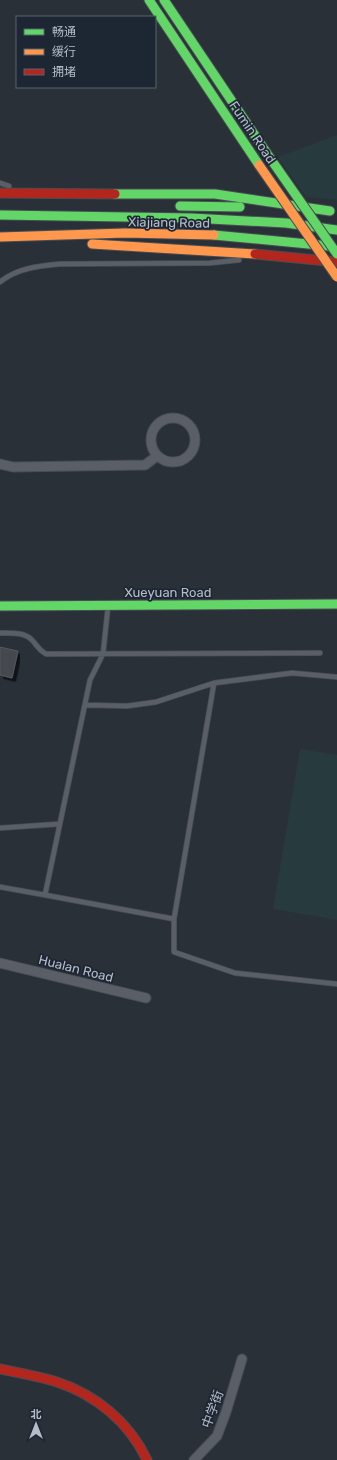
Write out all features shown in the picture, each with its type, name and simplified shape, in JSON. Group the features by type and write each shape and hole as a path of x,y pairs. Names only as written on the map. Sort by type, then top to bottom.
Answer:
{"main road":[{"name":"Fumin Road","path":"149,0 259,165 337,278"},
{"name":"Fumin Road","path":"164,0 270,158 337,254"},
{"path":"0,193 215,194 334,211"},
{"path":"169,207 229,206 334,211"},
{"path":"46,215 146,208"},
{"name":"Xiajiang Road","path":"0,216 46,215 195,217 337,230"},
{"name":"Xiajiang Road","path":"0,237 144,233 195,234 337,247"},
{"path":"17,237 141,248 282,255 337,262"},
{"name":"Xueyuan Road","path":"0,606 337,604"},
{"path":"0,1369 57,1382 90,1397 123,1423 144,1452 147,1460"}],"street":[{"path":"173,418 189,425 195,442 194,447 188,456 183,460 167,462 157,456 151,447 150,441 153,429 161,421 173,418"},
{"path":"0,464 13,467 145,465 157,456"},
{"name":"Hualan Road","path":"0,963 146,998"},
{"name":"中学街","path":"194,1460 217,1436 242,1359"}],"lane":[{"path":"0,183 14,186"},
{"path":"21,187 60,193"},
{"path":"0,282 4,278 22,270 60,264 210,263 282,255"},
{"path":"45,895 90,680 103,654 108,606"},
{"path":"0,633 19,634 31,639 38,649 46,654 320,653"},
{"path":"85,705 127,706 156,702 214,683 292,674 337,677"},
{"path":"214,683 174,919 174,952 235,974 337,984"},
{"path":"0,828 59,824"},
{"path":"0,888 174,919"}],"green space":[{"path":"337,135 337,200 306,197 278,157"},
{"path":"300,749 337,755 337,920 273,909"}],"building":[{"path":"0,647 18,651 12,678 0,675"}],"traffic: fast":[{"path":"149,0 259,165"},
{"path":"164,0 270,158"},
{"path":"270,158 337,254"},
{"path":"115,194 215,194 330,211"},
{"path":"180,206 240,207"},
{"path":"0,215 191,218 286,223 337,230"},
{"path":"214,235 329,246"},
{"path":"0,606 337,604"}],"traffic: slow":[{"path":"259,165 337,277"},
{"path":"0,237 125,233 214,235"},
{"path":"92,244 255,254"}],"traffic: jam":[{"path":"0,193 115,194"},
{"path":"255,254 337,262"},
{"path":"0,1369 57,1382 85,1394 98,1402 121,1422 140,1446 147,1460"}]}
